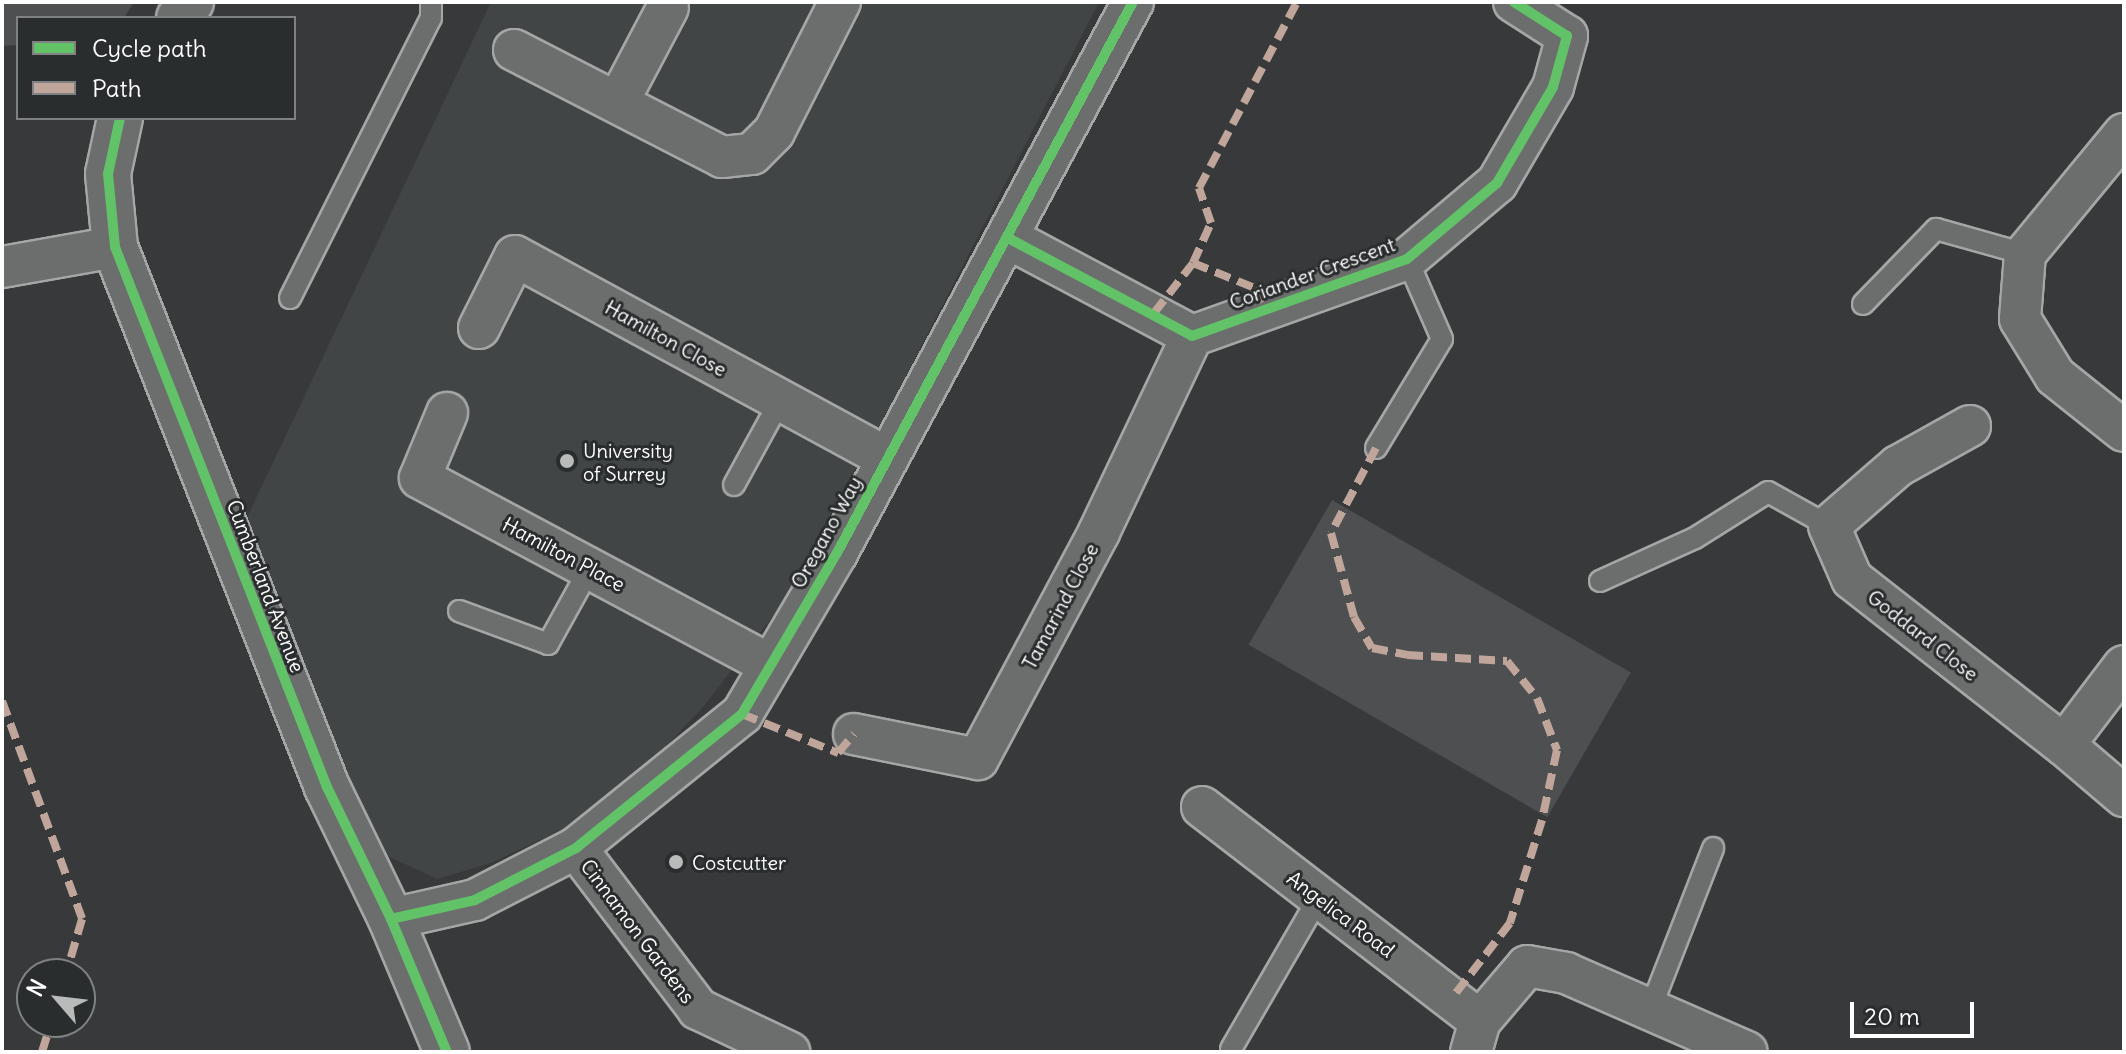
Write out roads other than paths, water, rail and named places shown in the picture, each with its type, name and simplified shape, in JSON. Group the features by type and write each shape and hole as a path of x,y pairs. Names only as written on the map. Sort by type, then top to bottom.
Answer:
{"street":[{"path":"514,50 722,157 752,154 774,132 840,2"},
{"name":"Oregano Way","path":"391,919 475,900 576,848 742,714 837,553 1133,2"},
{"name":"Coriander Crescent","path":"1192,336 1407,259 1497,183 1553,87 1567,36 1514,2"},
{"path":"618,102 668,7"},
{"name":"Cumberland Avenue","path":"120,120 108,174 115,247 316,760 391,919 447,1052"},
{"path":"2124,134 2025,254 2020,319 2055,376 2124,431"},
{"path":"1008,238 1192,336"},
{"path":"2,267 115,247"},
{"name":"Hamilton Close","path":"479,328 515,256 887,458"},
{"name":"Tamarind Close","path":"854,734 978,759 1099,532 1192,336"},
{"name":"Hamilton Place","path":"447,413 420,478 770,665"},
{"path":"1829,526 1898,466 1970,426"},
{"name":"Goddard Close","path":"1829,526 1852,579 2064,745 2124,796"},
{"path":"2064,745 2124,666"},
{"name":"Angelica Road","path":"1202,807 1319,897 1476,1037 1527,966 1566,973 1747,1052"},
{"name":"Cinnamon Gardens","path":"576,848 698,1009 780,1051"}],"lane":[{"path":"290,298 431,18 431,2"},
{"path":"1863,304 1936,229 2025,254"},
{"path":"1376,448 1442,339 1407,259"},
{"path":"734,485 780,401"},
{"path":"1600,581 1695,538 1768,492 1829,526"},
{"path":"459,611 548,644 590,568"},
{"path":"1650,1010 1713,848"},
{"path":"1231,1049 1319,897"}],"place":[{"name":"University of Surrey","path":"567,461"},
{"name":"Costcutter","path":"676,862"}]}
